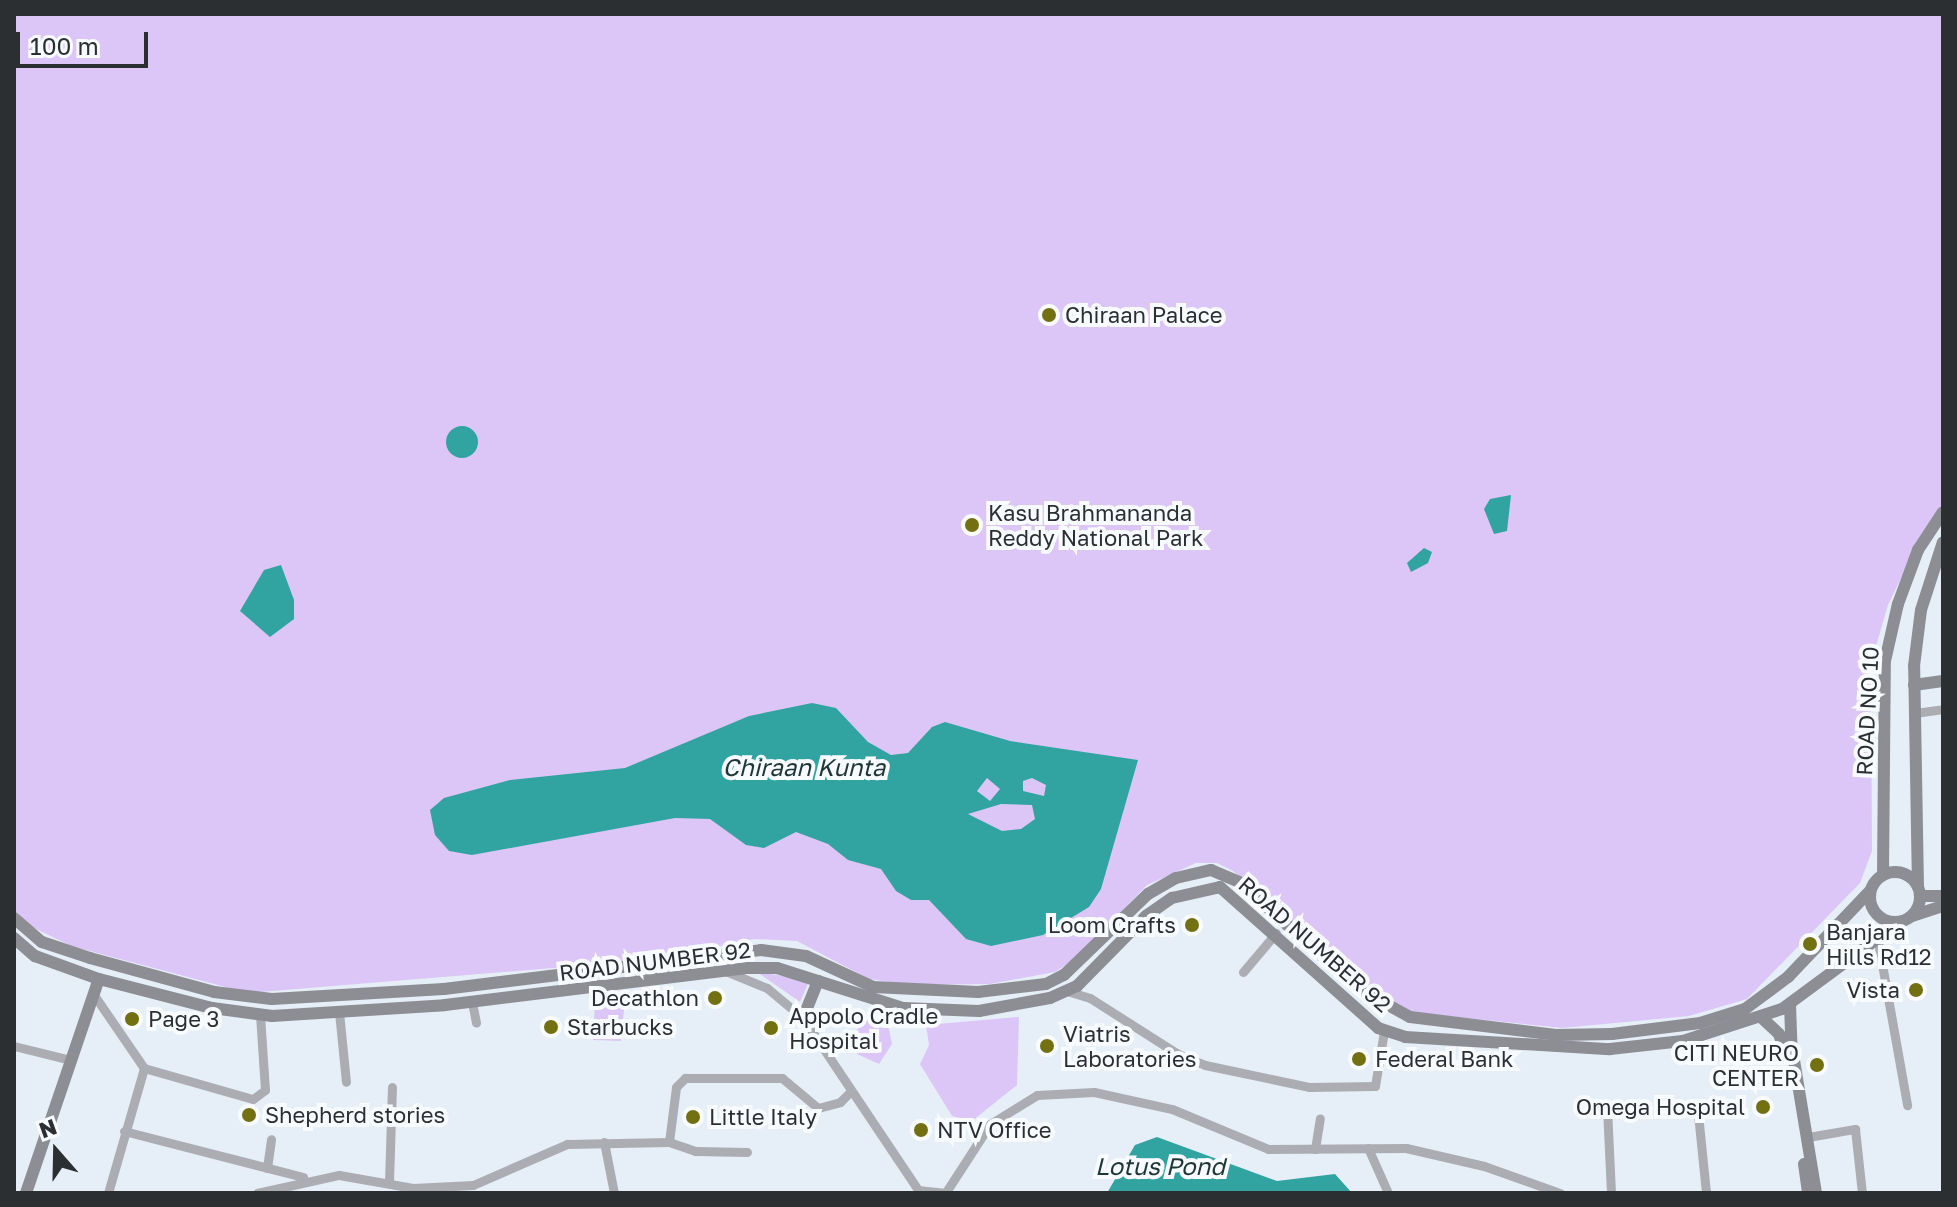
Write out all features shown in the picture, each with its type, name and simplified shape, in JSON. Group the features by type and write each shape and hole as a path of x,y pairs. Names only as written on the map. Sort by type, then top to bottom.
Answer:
{"main road":[{"name":"ROAD NO 10","path":"1883,875 1885,661 1898,604 1918,550 1943,512"},
{"name":"ROAD NO 10","path":"1919,892 1914,685 1921,610 1943,542"},
{"path":"1914,685 1943,681"},
{"name":"ROAD NUMBER 92","path":"14,918 42,942 147,975 240,996 272,999 447,988 761,950 806,956 873,987 908,992 978,992 1046,984 1076,967 1148,894 1176,878 1211,870 1239,882 1382,1006 1410,1017 1512,1030 1612,1034 1725,1017 1767,996 1870,891"},
{"path":"1919,892 1905,919 1876,915 1870,891 1883,875 1899,872 1919,892 1943,896"},
{"name":"ROAD NUMBER 92","path":"14,938 35,956 99,979 260,1015 451,1004 725,971 777,968 903,1008 962,1011 1050,998 1067,991 1090,976 1146,916 1197,888 1220,887 1384,1031 1510,1045 1610,1049 1683,1041 1761,1017 1790,1004 1877,936 1905,919 1943,906"},
{"path":"26,1193 99,979"},
{"path":"803,1018 808,996 818,981"},
{"path":"447,988 451,1004"},
{"path":"1790,1004 1791,1042 1816,1193"},
{"path":"1761,1017 1782,1040 1808,1193"},
{"path":"1681,1026 1683,1041"},
{"path":"1510,1045 1512,1030"}],"street":[{"path":"1915,713 1943,709"},
{"path":"1243,972 1276,933"},
{"path":"1877,936 1907,1105"},
{"path":"725,971 767,988 803,1018 918,1190 947,1192 990,1124 1037,1095 1094,1092 1172,1109 1268,1149 1406,1148 1484,1166 1560,1193"},
{"path":"1090,976 1090,998"},
{"path":"1067,991 1090,998 1191,1060 1309,1087 1375,1086 1384,1031"},
{"path":"94,995 144,1068 253,1099 261,1097 265,1090 260,1015"},
{"path":"472,1002 476,1023"},
{"path":"339,1012 346,1082"},
{"path":"14,1046 71,1060"},
{"path":"108,1193 144,1068"},
{"path":"669,1142 676,1087 685,1078 782,1078 818,1108 840,1102 850,1092"},
{"path":"389,1182 392,1087"},
{"path":"1697,1104 1706,1193"},
{"path":"1607,1108 1611,1193"},
{"path":"1315,1149 1320,1118"},
{"path":"1808,1137 1855,1129 1862,1193"},
{"path":"124,1131 309,1179"},
{"path":"267,1168 271,1139"},
{"path":"604,1142 614,1193"},
{"path":"257,1193 309,1179 348,1175 413,1188 478,1184 549,1149 604,1142 669,1142 695,1151 747,1152"},
{"path":"1368,1148 1388,1193"}],"shaded area":[{"name":"Kasu Brahmananda Reddy National Park","path":"14,14 1943,14 1943,509 1919,541 1888,605 1871,663 1872,851 1860,883 1747,999 1689,1016 1562,1028 1410,1012 1368,988 1233,871 1217,863 1196,863 1147,885 1075,959 1055,972 990,984 910,985 869,979 797,941 754,939 684,954 603,964 248,993 71,946 28,925 14,910"},
{"path":"757,972 791,977 808,984 800,1002"},
{"path":"625,1000 621,1041 593,1040 595,1002"},
{"path":"1019,1017 1017,1085 972,1121 952,1116 920,1064 929,1045 926,1025"},
{"path":"867,1019 888,1025 892,1044 879,1064 857,1054 852,1035"}],"water":[{"path":"462,426 473,431 478,442 473,453 462,458 451,453 446,442 451,431"},
{"path":"1511,495 1507,531 1494,534 1484,509 1490,499"},
{"path":"1424,548 1432,552 1428,563 1411,572 1407,563"},
{"path":"281,565 294,600 294,619 270,637 240,611 264,570"},
{"name":"Chiraan Kunta","path":"812,703 836,708 868,742 891,755 908,753 932,727 945,722 1010,741 1138,760 1101,889 1089,907 1043,935 991,946 966,939 929,900 911,900 896,891 881,869 848,860 828,844 796,832 764,848 746,845 710,819 675,818 472,855 449,851 435,835 430,810 444,798 510,780 625,768 749,716","holes":["987,778 1000,789 990,801 977,791","1032,778 1046,785 1044,796 1023,791 1023,781","1001,804 1032,805 1035,819 1021,829 1002,831 968,814"]},
{"name":"Lotus Pond","path":"1157,1137 1277,1181 1335,1174 1352,1193 1107,1193 1135,1145"}],"place":[{"name":"Chiraan Palace","path":"1049,315"},
{"name":"Kasu Brahmananda Reddy National Park","path":"972,525"},
{"name":"Loom Crafts","path":"1192,925"},
{"name":"Banjara Hills Rd12","path":"1810,944"},
{"name":"Vista","path":"1916,990"},
{"name":"Decathlon","path":"715,998"},
{"name":"Page 3","path":"132,1019"},
{"name":"Starbucks","path":"551,1027"},
{"name":"Appolo Cradle Hospital","path":"771,1028"},
{"name":"Viatris Laboratories","path":"1047,1046"},
{"name":"Federal Bank","path":"1359,1059"},
{"name":"CITI NEURO CENTER","path":"1817,1065"},
{"name":"Omega Hospital","path":"1763,1107"},
{"name":"Shepherd stories","path":"249,1115"},
{"name":"Little Italy","path":"693,1117"},
{"name":"NTV Office","path":"921,1130"}]}
